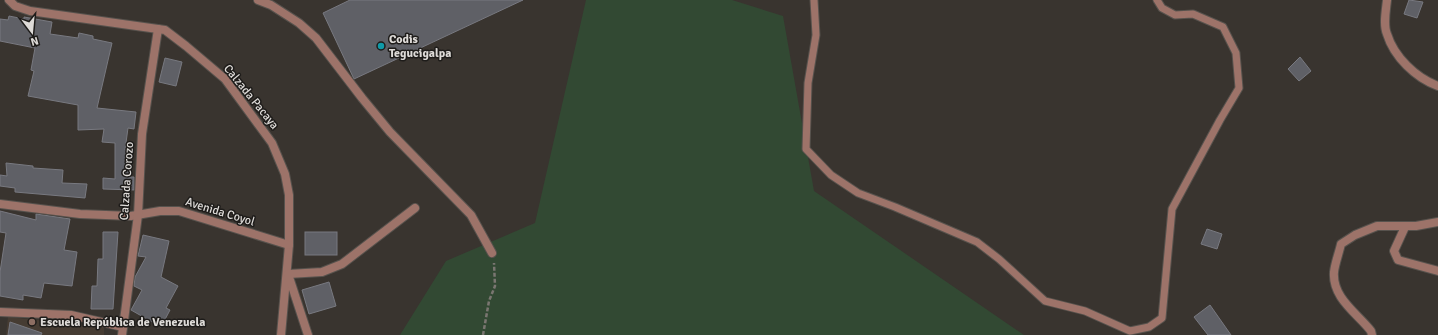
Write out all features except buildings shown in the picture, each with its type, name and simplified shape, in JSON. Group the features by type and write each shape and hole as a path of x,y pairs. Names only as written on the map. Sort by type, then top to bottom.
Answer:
{"street":[{"name":"Calzada Pacaya","path":"9,0 15,6 30,11 165,30 225,79 272,143 285,174 288,195 289,246 288,274 281,335"},
{"path":"258,0 271,5 300,23 316,38 390,132 471,215 492,253"},
{"path":"1387,0 1386,33 1396,52 1411,69 1438,86"},
{"name":"Calzada Corozo","path":"122,331 138,215 142,134 158,30"},
{"name":"Avenida Coyol","path":"0,204 80,214 131,216 160,211 179,211 289,246"},
{"path":"308,335 288,274 322,272 342,264 415,208"},
{"path":"1372,335 1371,331 1363,320 1345,303 1334,286 1334,271 1341,244 1355,235 1377,226 1416,226 1438,222"},
{"path":"1405,226 1394,251 1398,260 1438,270"},
{"path":"0,312 71,315 122,331"}],"lane":[{"path":"814,0 816,35 808,83 806,149 831,175 858,193 977,242 999,259 1044,301 1085,311 1130,331 1149,328 1162,318 1172,209 1239,88 1236,53 1223,27 1193,14 1175,15 1162,8 1157,0"}],"path":[{"path":"482,335 489,301 495,286 495,272 492,253"}],"shaded area":[{"name":"Escuela República de Venezuela","path":"8,317 104,327 104,335 6,335"}],"green space":[{"path":"586,0 732,0 783,16 814,191 1024,335 400,335 446,261 535,223"}],"place":[{"name":"Codis Tegucigalpa","path":"381,46"},
{"name":"Escuela República de Venezuela","path":"32,322"}]}
